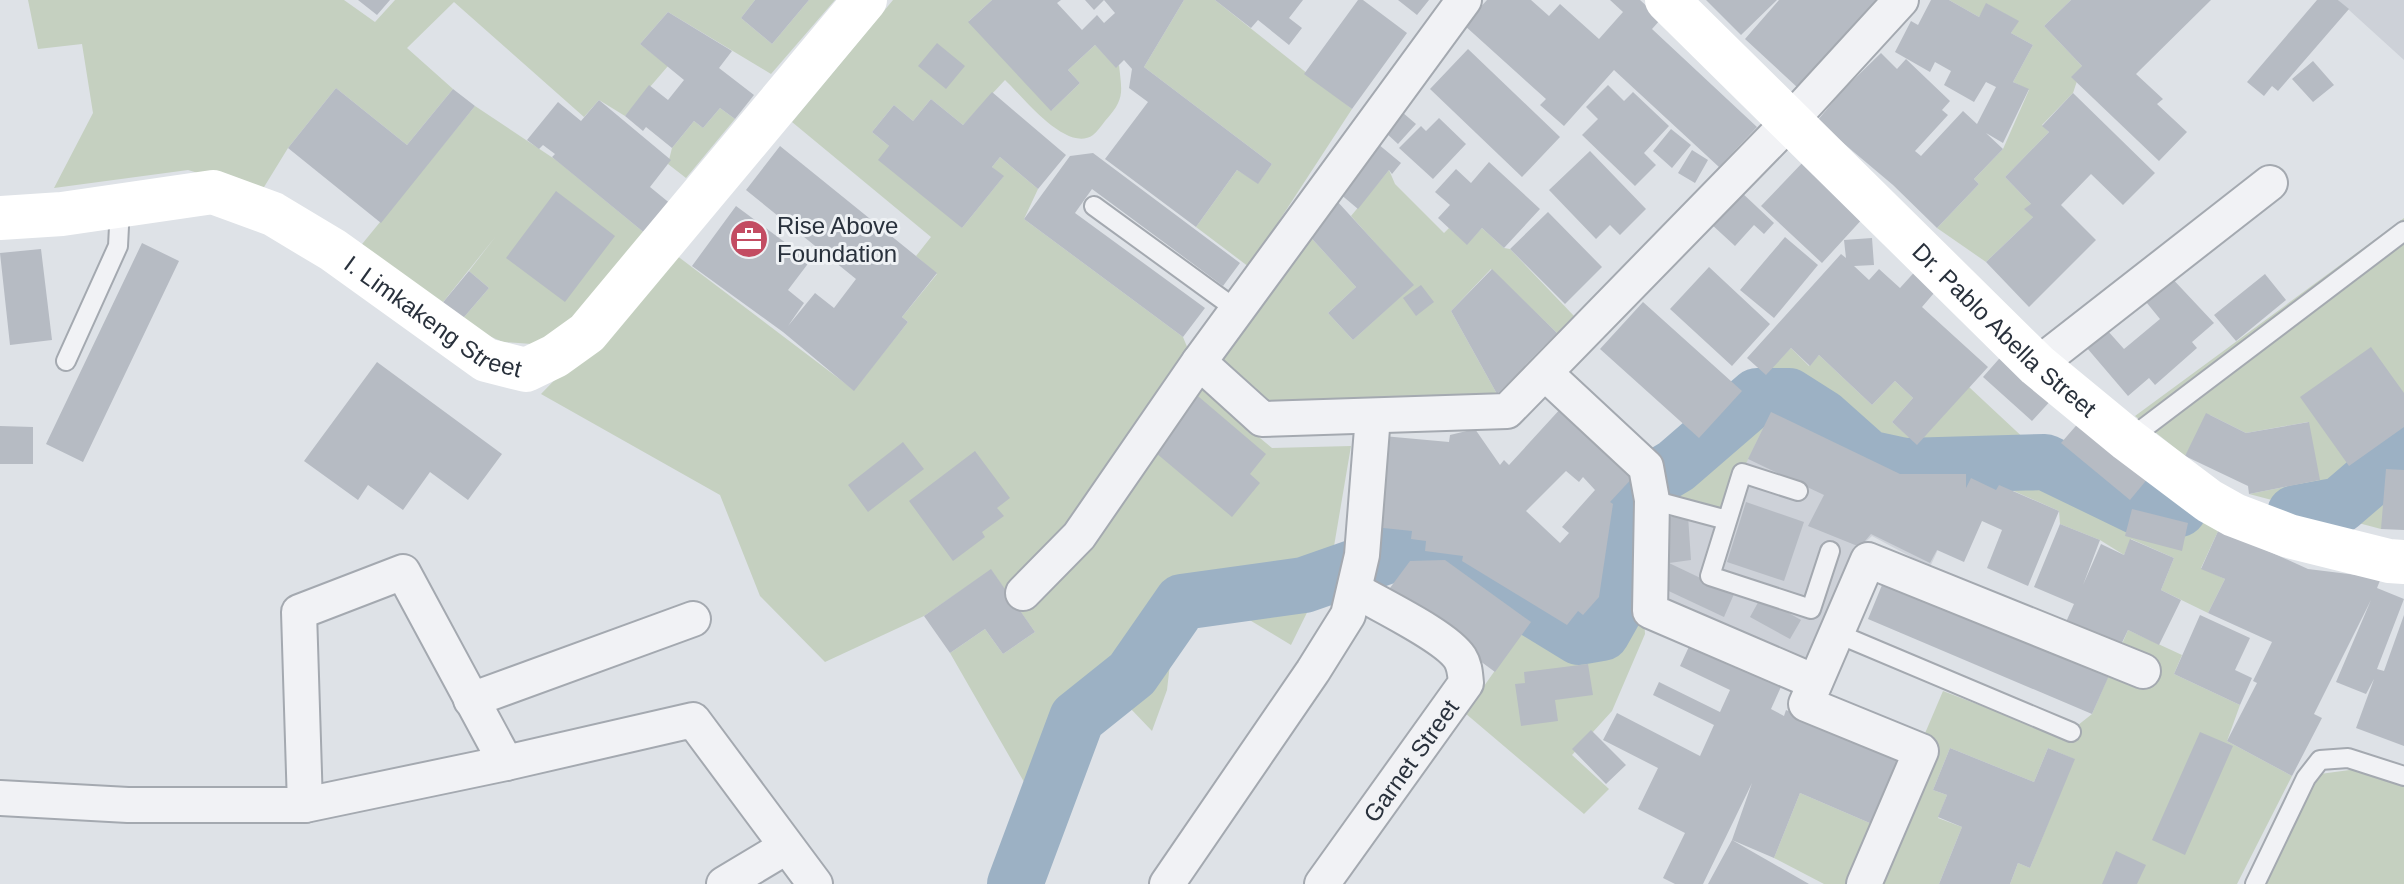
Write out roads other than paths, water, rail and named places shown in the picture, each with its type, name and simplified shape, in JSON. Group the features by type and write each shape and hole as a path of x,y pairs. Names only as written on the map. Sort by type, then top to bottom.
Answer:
{"street":[{"name":"I. Limkakeng Street","path":"0,218 120,207 213,192 273,214 333,250 486,360 526,370 555,356 587,333 865,0"},
{"path":"1023,593 1079,536 1199,362 1464,0"},
{"name":"Dr. Pablo Abella Street","path":"1667,0 2037,365 2128,440 2209,501 2234,515 2289,536 2404,562"},
{"path":"1199,362 1262,419 1507,411 1791,120 1901,0"},
{"path":"2037,365 2270,183"},
{"path":"1545,373 1646,467 1652,500 1650,611 1815,682"},
{"path":"1167,884 1348,615 1358,574 1373,416"},
{"path":"1864,884 1921,751 1806,704 1868,560 2143,671"},
{"path":"305,805 299,612 403,572 506,763"},
{"name":"Garnet Street","path":"1322,884 1466,683 1460,657 1358,574"},
{"path":"471,700 693,619"},
{"path":"0,798 128,805 305,805 693,720 815,884"},
{"path":"724,884 786,847"}],"lane":[{"path":"1094,206 1237,310"},
{"path":"66,361 118,246 120,207"},
{"path":"2128,440 2404,231"},
{"path":"1798,491 1742,473 1710,576 1811,609 1830,551"},
{"path":"1652,500 1727,520"},
{"path":"1836,633 2071,732"},
{"path":"2255,884 2306,778 2320,760 2348,758 2404,776"}],"waterway":[{"path":"1661,475 1676,466 1757,396 1789,396 1822,417 1868,458 1905,466 2045,462 2140,508 2179,509"},
{"path":"2295,513 2340,505 2404,450"},
{"path":"1015,884 1077,718 1132,674 1182,602 1304,585 1404,550 1449,558 1579,637 1602,633 1620,601 1629,523 1638,498"}],"place":[{"name":"Rise Above Foundation","path":"749,239"}]}
